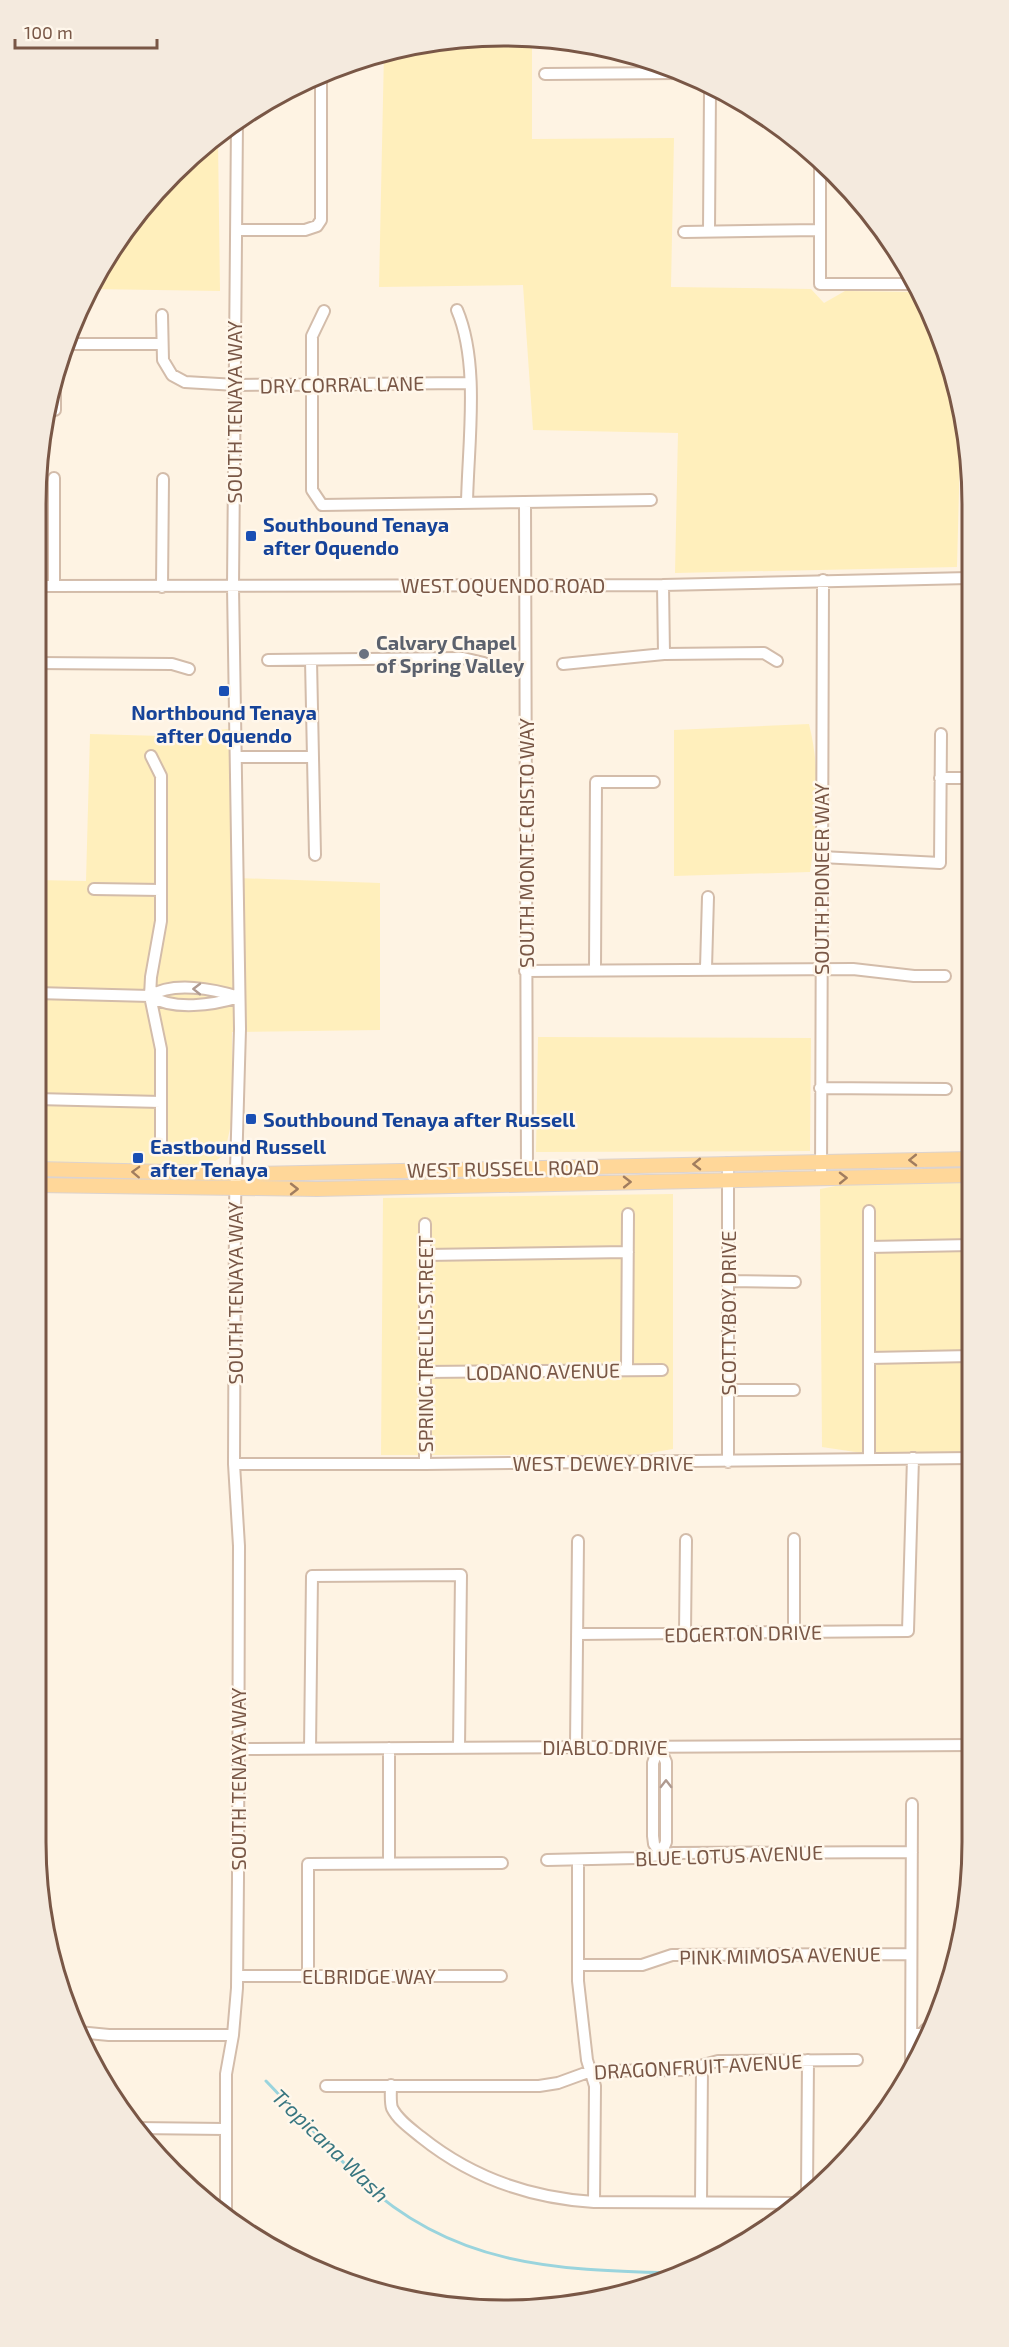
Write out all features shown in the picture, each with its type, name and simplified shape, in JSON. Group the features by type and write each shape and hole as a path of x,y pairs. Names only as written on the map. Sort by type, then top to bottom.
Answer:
{"main road":[{"name":"WEST RUSSELL ROAD","path":"46,1169 236,1174 962,1159"},
{"name":"WEST RUSSELL ROAD","path":"46,1185 236,1189 962,1176"}],"street":[{"path":"545,74 658,73"},
{"path":"238,230 305,230 317,226 321,220 321,85"},
{"path":"710,96 710,230"},
{"name":"SOUTH TENAYA WAY","path":"226,2206 226,2074 233,2036 238,1976 239,1546 234,1464 239,997 233,587 237,133"},
{"path":"823,176 820,284 905,284"},
{"path":"684,232 820,230"},
{"path":"457,310 466,332 470,383 467,502"},
{"path":"324,311 312,336 312,490 322,505 651,500"},
{"name":"DRY CORRAL LANE","path":"162,315 165,366 180,381 192,384 470,383"},
{"path":"76,344 162,344"},
{"path":"54,478 54,586"},
{"path":"162,587 163,479"},
{"name":"SOUTH MONTE CRISTO WAY","path":"525,502 527,1184"},
{"name":"WEST OQUENDO ROAD","path":"46,586 663,585 962,578"},
{"name":"SOUTH PIONEER WAY","path":"821,1179 822,580"},
{"path":"663,585 664,654"},
{"path":"563,664 664,654 764,653 777,661"},
{"path":"268,660 463,658 484,663"},
{"path":"311,660 315,855"},
{"path":"46,663 172,664 189,669"},
{"path":"821,857 940,863 940,734"},
{"path":"151,756 161,776 161,934 151,977 150,996 161,1049 161,1146"},
{"path":"236,757 313,757"},
{"path":"940,778 962,778"},
{"path":"595,969 596,782 654,782"},
{"path":"94,889 161,890"},
{"path":"706,968 708,897"},
{"path":"525,971 821,968 945,976"},
{"path":"46,993 150,996 161,1003 196,1004 216,1004 239,997"},
{"path":"820,1089 946,1089"},
{"path":"46,1098 161,1102"},
{"name":"SCOTTYBOY DRIVE","path":"728,1163 729,1462"},
{"path":"869,1211 869,1458"},
{"path":"627,1370 628,1214"},
{"name":"SPRING TRELLIS STREET","path":"425,1224 425,1464"},
{"path":"869,1247 962,1245"},
{"path":"425,1255 628,1252"},
{"path":"728,1281 795,1282"},
{"path":"869,1358 962,1356"},
{"name":"LODANO AVENUE","path":"424,1372 662,1370"},
{"path":"728,1390 794,1390"},
{"name":"EDGERTON DRIVE","path":"577,1635 908,1631 913,1458"},
{"name":"WEST DEWEY DRIVE","path":"234,1464 729,1462 962,1458"},
{"path":"794,1539 794,1632"},
{"path":"685,1633 686,1540"},
{"path":"576,1746 578,1541"},
{"path":"310,1749 312,1576 460,1575 459,1747"},
{"name":"DIABLO DRIVE","path":"238,1749 962,1745"},
{"path":"659,1746 666,1762 666,1842 661,1854"},
{"path":"388,1748 389,1864"},
{"path":"912,1804 912,1954 922,2030"},
{"name":"BLUE LOTUS AVENUE","path":"547,1860 636,1858 661,1854 912,1852"},
{"path":"578,1860 579,1965 587,2060 595,2086 594,2202"},
{"path":"308,1976 308,1864 502,1863"},
{"name":"PINK MIMOSA AVENUE","path":"579,1965 642,1965 672,1955 912,1954"},
{"name":"ELBRIDGE WAY","path":"238,1976 501,1976"},
{"path":"88,2033 233,2036"},
{"path":"807,2186 808,2060"},
{"name":"DRAGONFRUIT AVENUE","path":"326,2086 548,2085 591,2071 685,2070 718,2061 857,2060"},
{"path":"701,2202 702,2066"},
{"path":"391,2085 391,2107 402,2122 454,2161 498,2183 520,2190 568,2200 594,2202 787,2203"},
{"path":"147,2128 225,2129"}],"sand":[{"path":"475,47 532,47 532,139 674,138 671,287 811,289 824,303 845,291 910,292 928,329 954,415 960,454 957,567 675,573 678,433 533,430 523,285 379,287 384,63 445,50"},
{"path":"218,148 220,291 101,289 124,250 160,203"},
{"path":"809,724 817,779 815,835 810,872 674,876 674,730"},
{"path":"236,728 238,878 380,883 380,1030 232,1032 232,1120 224,1155 205,1168 46,1169 46,880 86,881 90,734 163,736"},
{"path":"538,1037 811,1038 810,1151 536,1152"},
{"path":"962,1179 962,1453 862,1453 822,1447 820,1189 861,1181"},
{"path":"673,1194 673,1449 638,1455 381,1455 383,1198"}],"waterway":[{"name":"Tropicana Wash","path":"266,2081 361,2180 396,2209 432,2230 469,2246 507,2258 587,2269 661,2273"}],"place":[{"name":"Southbound Tenaya after Oquendo","path":"251,536"},
{"name":"Calvary Chapel of Spring Valley","path":"364,654"},
{"name":"Northbound Tenaya after Oquendo","path":"224,691"},
{"name":"Southbound Tenaya after Russell","path":"251,1119"},
{"name":"Eastbound Russell after Tenaya","path":"138,1158"}]}
